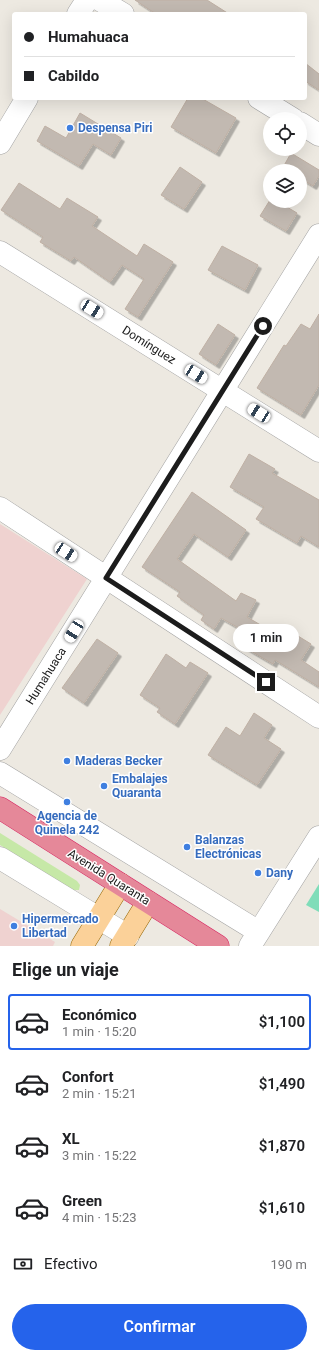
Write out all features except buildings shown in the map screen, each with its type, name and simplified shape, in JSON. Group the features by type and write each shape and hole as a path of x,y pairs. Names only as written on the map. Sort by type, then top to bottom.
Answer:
{"highway":[{"name":"Avenida Quaranta","path":"0,808 218,946"}],"main road":[{"path":"82,946 120,884"},
{"path":"124,941 148,902"}],"street":[{"path":"79,12 87,0"},
{"path":"100,0 120,12"},
{"path":"0,143 26,100"},
{"path":"262,100 282,112"},
{"path":"307,127 319,135"},
{"name":"Humahuaca","path":"0,749 319,235"},
{"name":"Domínguez","path":"0,252 319,451"},
{"path":"0,508 319,717"},
{"path":"0,773 254,939 319,837"},
{"path":"0,858 99,918 124,941"}],"shaded area":[{"path":"0,524 87,579 0,715"},
{"name":"Hipermercado Libertad","path":"0,909 55,942 53,946 0,946"}],"green space":[{"path":"0,833 77,881 80,885 79,890 73,890 0,845"},
{"path":"319,884 319,912 306,905"}],"place":[{"name":"Despensa Piri","path":"70,128"},
{"name":"Maderas Becker","path":"67,761"},
{"name":"Embalajes Quaranta","path":"104,786"},
{"name":"Agencia de Quinela 242","path":"67,802"},
{"name":"Balanzas Electrónicas","path":"187,847"},
{"name":"Dany","path":"258,873"},
{"name":"Hipermercado Libertad","path":"14,926"}],"route":[{"path":"263,326 106,578 266,682"}]}
